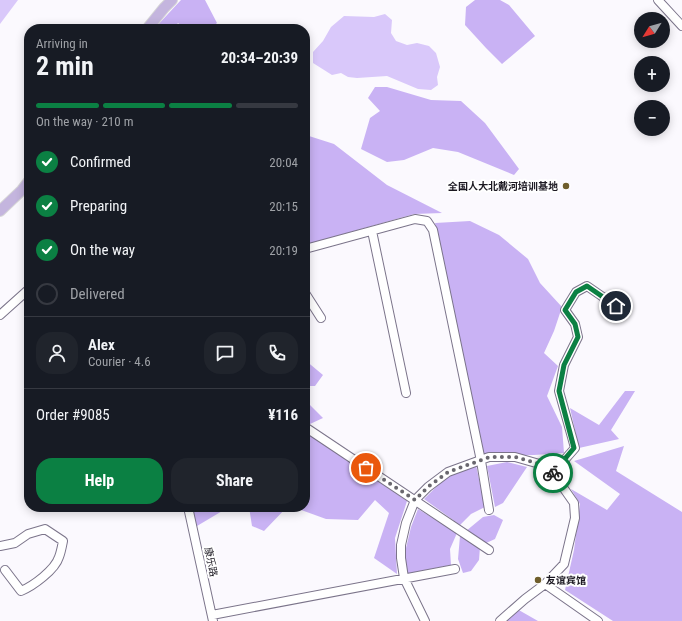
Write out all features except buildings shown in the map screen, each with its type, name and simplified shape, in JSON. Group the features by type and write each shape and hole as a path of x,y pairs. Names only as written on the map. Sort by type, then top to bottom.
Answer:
{"main road":[{"path":"151,24 172,0"},
{"path":"0,211 24,187"}],"street":[{"path":"658,0 682,26"},
{"path":"310,248 415,219 427,221 433,230 481,460 489,510"},
{"path":"372,231 406,393"},
{"path":"553,473 574,448 559,391 564,365 578,337 575,324 565,310 576,292 587,286 616,306"},
{"path":"0,315 24,293"},
{"path":"310,301 322,318"},
{"path":"310,430 489,550"},
{"path":"425,621 404,578 401,558 401,545 406,523 415,500 428,487 448,472 490,457 515,457 543,465 553,473 574,503 575,518 564,564 545,584 500,621"},
{"name":"康乐路","path":"189,512 213,618"},
{"path":"0,546 16,543 28,534 45,529 63,541 59,558 48,572 28,588 21,591 5,570"},
{"path":"213,618 404,578 455,569"},
{"path":"545,584 598,621"}],"shaded area":[{"path":"0,0 18,0 0,24"},
{"path":"181,0 205,0 217,23 216,24 159,24"},
{"path":"475,0 500,0 509,5 535,36 502,64 465,25 466,7"},
{"path":"385,14 392,20 391,33 396,41 407,45 417,43 429,46 436,53 440,67 437,77 438,85 431,90 418,89 387,76 357,78 348,77 341,73 332,75 313,63 313,52 323,41 331,27 344,16 374,17"},
{"path":"375,87 387,87 431,100 461,101 485,123 519,169 514,175 458,152 433,148 404,160 387,162 361,149 370,118 380,111 368,98"},
{"path":"310,136 334,144 387,185 442,213 414,214 310,244"},
{"path":"470,221 499,235 528,259 540,283 562,307 554,331 544,353 558,366 547,396 562,427 564,453 482,456 435,223"},
{"path":"310,364 323,375 315,386 310,386"},
{"path":"625,391 635,391 611,430 619,439 579,448 570,408 599,425"},
{"path":"310,405 323,418 310,424"},
{"path":"310,435 407,501 395,538 397,574 374,558 389,513 375,500 358,520 326,519 307,512 310,512"},
{"path":"624,446 616,471 682,512 682,621 613,621 565,590 574,550 580,504 571,489 607,510 620,494 574,461"},
{"path":"507,462 527,467 503,503 495,507 487,466"},
{"path":"476,465 485,507 471,514 460,525 424,499 452,473"},
{"path":"418,509 457,533 450,549 451,565 405,574 406,548 411,527"},
{"path":"193,512 221,512 197,526"},
{"path":"250,512 282,512 264,531 252,526"},
{"path":"494,515 503,520 495,539 480,547 479,560 471,571 463,573 458,559 460,536 483,517"},
{"path":"517,609 538,621 503,621"}],"way so far":[{"path":"366,468 415,500 428,487 448,472 490,457 515,457 543,465 553,473"}],"place":[{"name":"全国人大北戴河培训基地","path":"566,186"},
{"name":"友谊宾馆","path":"538,580"}],"route":[{"path":"553,473 574,448 559,391 564,365 578,337 575,324 565,310 576,292 587,286 616,306"}]}
